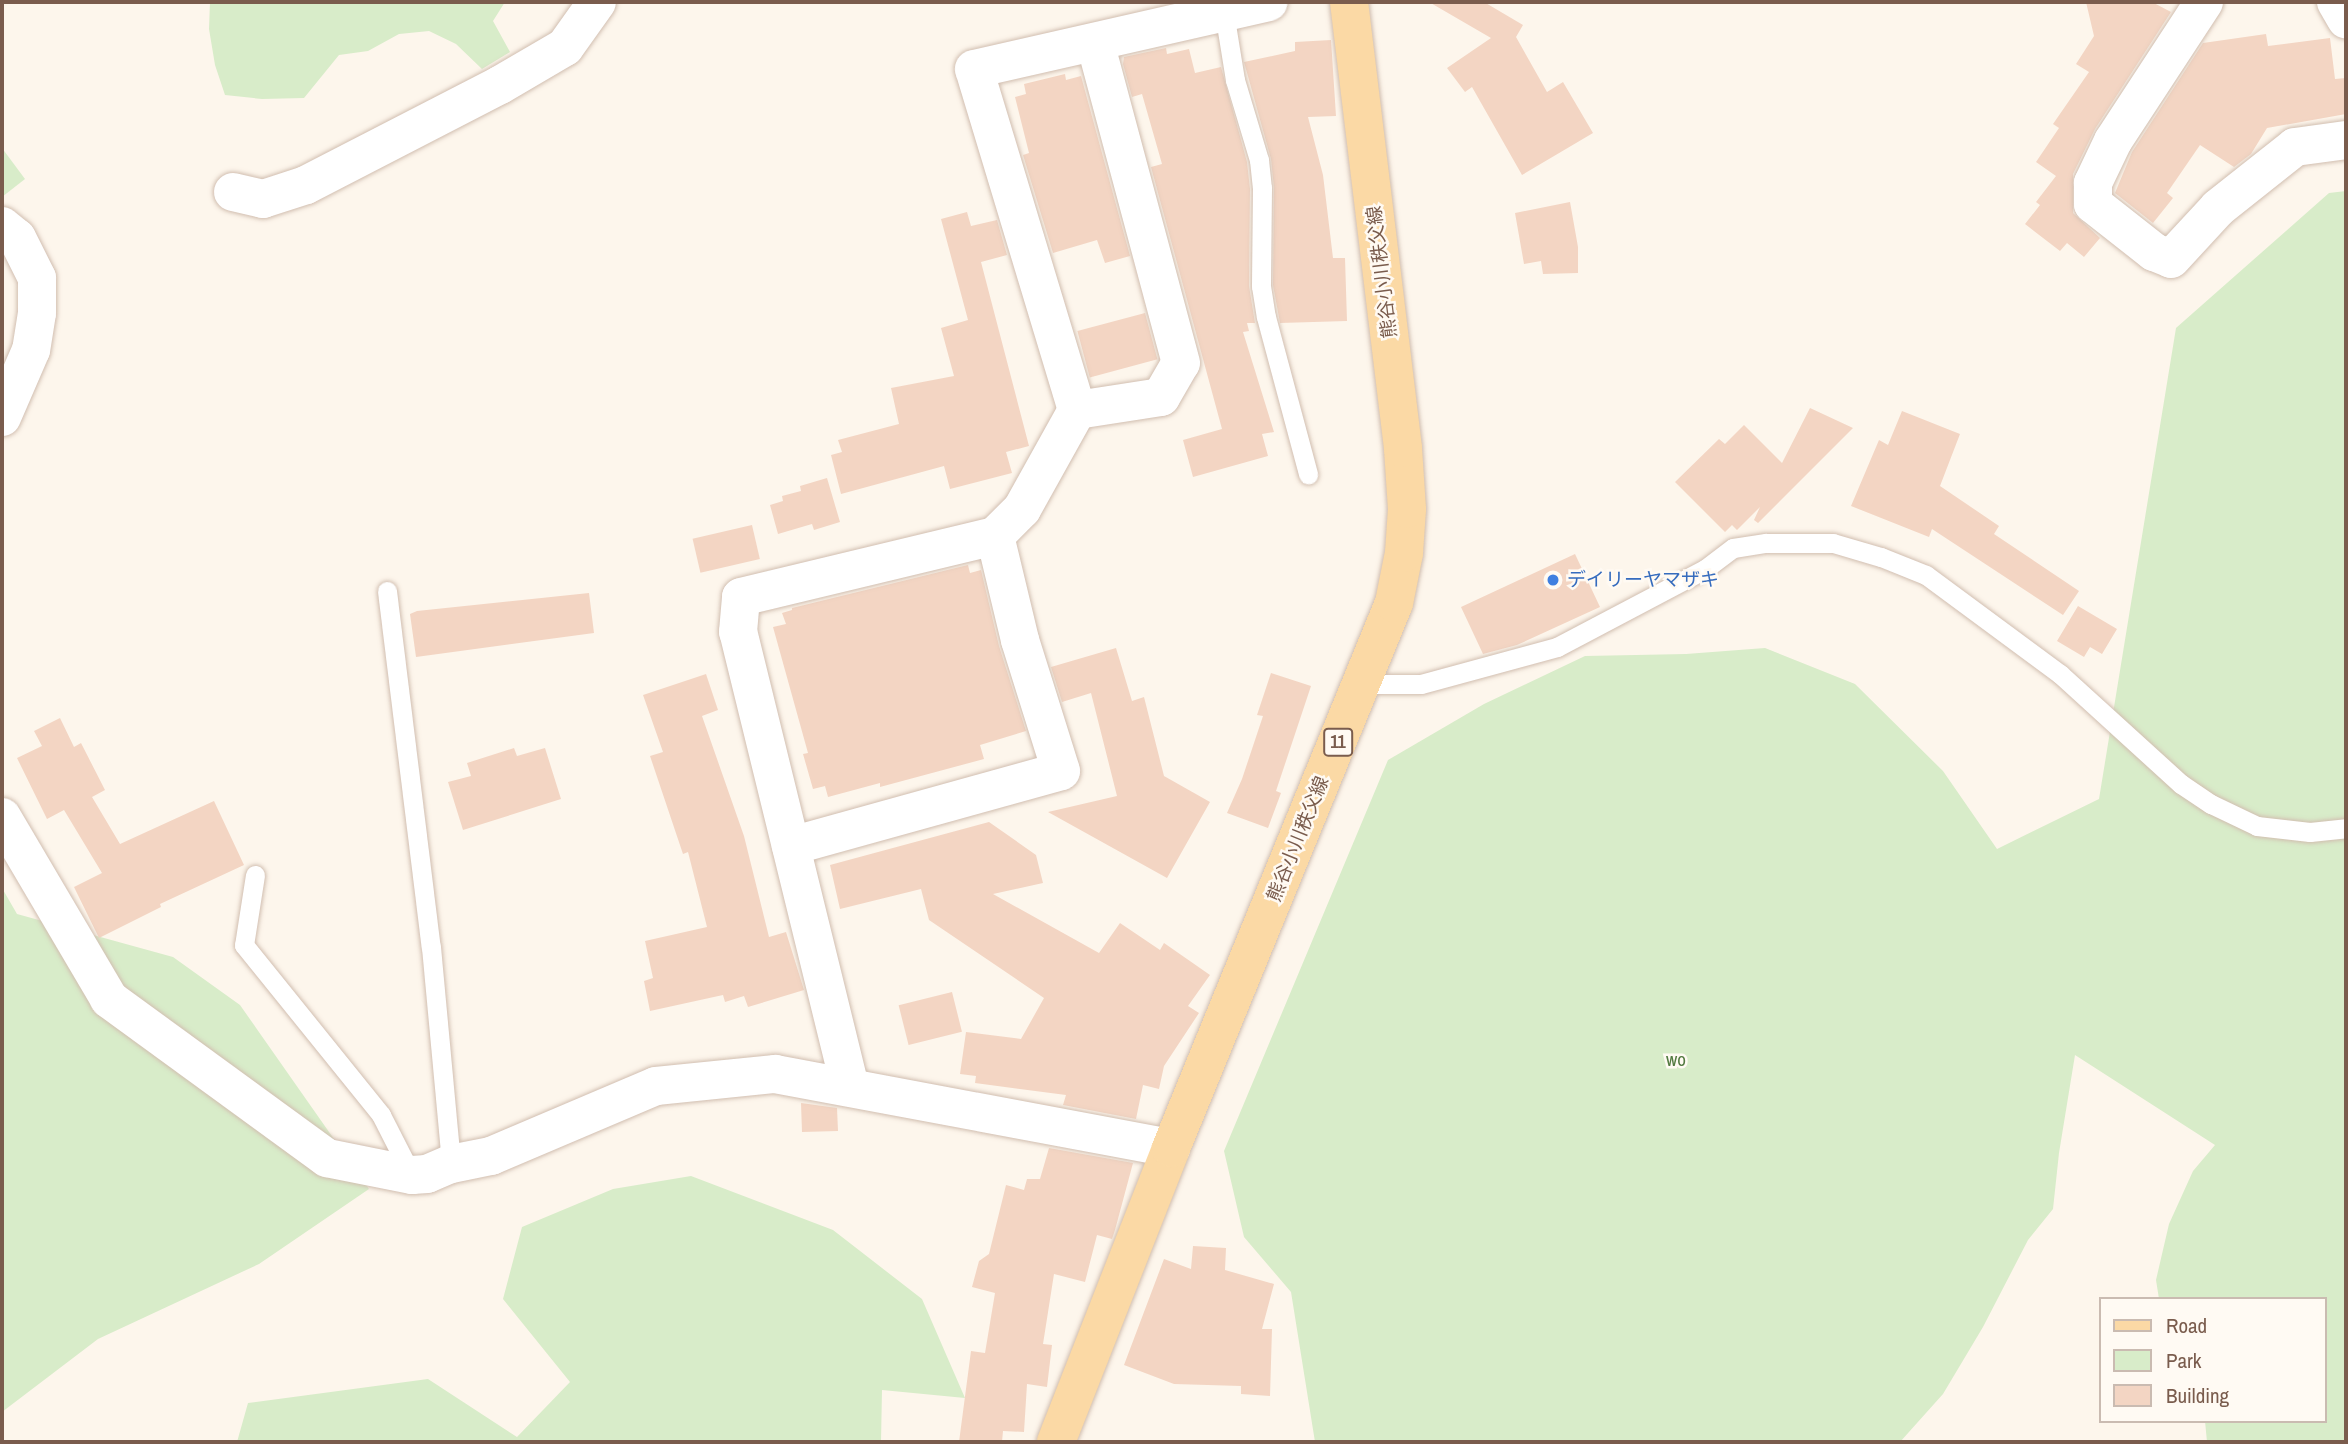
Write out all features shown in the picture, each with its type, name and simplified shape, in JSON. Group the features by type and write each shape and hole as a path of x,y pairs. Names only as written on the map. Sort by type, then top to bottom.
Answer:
{"main road":[{"name":"熊谷小川秩父線","path":"1056,1442 1171,1148 1394,603 1404,552 1407,509 1403,448 1349,2"}],"street":[{"path":"233,192 263,199 306,185 500,85 565,47 597,2"},
{"path":"850,1087 738,632 741,597 995,536 1022,509 1077,410 974,69 1095,42 1221,7 1268,2"},
{"path":"2204,2 2113,142 2093,183 2093,204 2154,252 2171,259 2218,208 2295,147 2346,140"},
{"path":"2336,2 2346,19"},
{"path":"1077,410 1161,397 1181,363 1095,42"},
{"path":"2,226 17,238 37,278 37,313 31,350 2,417"},
{"path":"791,846 1061,771 1020,640 995,536"},
{"path":"2,817 109,999 327,1158 412,1175 427,1174 451,1164 491,1156 656,1086 775,1074 1171,1148"}],"lane":[{"path":"1221,7 1235,80 1259,160 1262,188 1261,286 1266,317 1308,474"},
{"path":"1362,684 1421,684 1557,647 1704,569 1733,548 1766,543 1833,543 1881,557 1926,575 2060,674 2181,784 2211,804 2257,825 2310,832 2346,828"},
{"path":"387,591 431,947 451,1164"},
{"path":"255,875 244,945 381,1115 412,1175"}],"green space":[{"path":"210,2 505,2 493,21 510,52 482,69 456,44 429,31 399,34 368,51 339,55 304,98 262,99 225,95 215,65 209,29"},
{"path":"2,148 25,179 2,197"},
{"name":"wo","path":"2346,191 2346,1442 2207,1442 2205,1423 2327,1423 2327,1297 2159,1297 2156,1280 2169,1224 2193,1171 2215,1145 2075,1055 2053,1209 2028,1240 1983,1327 1943,1394 1900,1442 1315,1442 1291,1292 1244,1237 1224,1151 1388,760 1484,704 1585,656 1686,654 1765,648 1855,684 1943,771 1997,849 2099,799 2176,328 2329,193"},
{"path":"2,888 17,914 173,957 240,1005 369,1189 259,1264 98,1339 2,1412"},
{"path":"691,1176 833,1230 922,1299 965,1398 882,1390 881,1442 237,1442 248,1403 428,1379 517,1437 570,1382 503,1299 522,1227 613,1189"}],"building":[{"path":"1429,2 1484,2 1523,25 1516,37 1547,92 1563,82 1593,133 1522,175 1472,87 1465,92 1447,68 1491,38"},
{"path":"2086,2 2152,2 2171,12 2095,129 2073,174 2073,213 2100,238 2084,257 2067,243 2060,251 2025,224 2040,205 2036,202 2056,176 2036,162 2059,128 2053,124 2089,72 2076,64 2094,36"},
{"path":"2266,34 2268,46 2330,38 2335,79 2346,78 2346,114 2267,128 2251,154 2234,167 2200,145 2167,193 2173,198 2153,223 2115,193 2132,152 2203,43"},
{"path":"1331,40 1336,116 1308,117 1323,175 1333,258 1345,258 1347,321 1280,323 1273,285 1274,188 1271,159 1244,62 1295,51 1295,42"},
{"path":"1166,48 1167,54 1189,49 1195,73 1221,67 1247,162 1250,189 1249,286 1255,323 1247,323 1249,331 1243,332 1274,432 1262,434 1268,456 1193,477 1183,440 1222,429 1151,167 1162,164 1142,94 1132,97 1123,64 1124,57"},
{"path":"1065,74 1066,80 1081,76 1130,256 1105,263 1097,240 1053,253 1023,155 1029,153 1015,97 1026,94 1024,84"},
{"path":"1570,202 1578,247 1578,273 1543,274 1541,261 1524,264 1515,213"},
{"path":"967,212 971,226 997,220 1007,255 981,262 1029,446 1006,452 1012,473 950,489 944,466 841,494 831,455 842,452 838,440 899,424 891,388 954,376 941,328 968,320 941,219"},
{"path":"1145,313 1157,359 1090,377 1077,331"},
{"path":"1810,408 1853,428 1758,523 1754,520 1760,507 1737,530 1732,525 1725,532 1675,482 1719,439 1725,444 1744,425 1782,463"},
{"path":"1902,411 1960,434 1940,486 1999,526 1994,534 2079,591 2063,615 1932,529 1929,537 1851,506 1879,440 1888,445"},
{"path":"827,478 840,522 814,530 812,524 778,534 770,505 783,501 782,496 801,491 800,486"},
{"path":"752,525 760,559 700,573 693,539"},
{"name":"デイリーヤマザキ","path":"1575,554 1600,607 1517,645 1483,654 1461,607"},
{"path":"968,565 970,573 981,570 999,646 1026,731 980,745 984,759 880,787 880,783 828,797 825,786 813,789 803,754 808,753 773,627 786,624 782,613 792,608"},
{"path":"589,593 594,633 416,657 410,614 417,611"},
{"path":"2078,606 2117,629 2102,654 2090,647 2084,657 2057,641"},
{"path":"1116,648 1132,701 1144,697 1164,776 1210,802 1167,878 1048,812 1117,796 1091,693 1062,702 1051,667"},
{"path":"1271,673 1311,686 1276,791 1281,793 1268,828 1227,813 1242,779 1263,716 1257,715"},
{"path":"706,674 718,710 702,716 744,836 769,937 786,932 804,990 748,1007 744,996 725,1002 723,995 650,1011 644,981 653,978 645,941 707,927 688,852 683,854 650,756 663,752 643,695"},
{"path":"60,718 74,747 81,743 105,790 92,797 120,844 214,801 244,865 160,904 161,907 99,938 74,887 102,873 64,810 47,819 17,758 42,746 34,731"},
{"path":"514,748 517,756 545,748 561,799 463,830 448,782 471,776 467,763"},
{"path":"989,822 1036,855 1043,883 993,894 1099,953 1120,923 1160,950 1164,943 1210,975 1188,1006 1199,1013 1164,1066 1159,1089 1143,1085 1136,1119 1063,1105 1066,1095 975,1083 976,1076 960,1074 966,1032 1021,1039 1044,998 929,920 921,889 840,909 830,865"},
{"path":"952,992 962,1032 909,1045 899,1005"},
{"path":"801,1103 837,1108 838,1131 802,1132"},
{"path":"1049,1148 1133,1163 1115,1230 1112,1239 1097,1235 1085,1282 1054,1274 1043,1344 1052,1345 1047,1387 1027,1384 1024,1432 1003,1431 1002,1442 959,1442 971,1351 985,1353 995,1293 972,1287 979,1261 989,1254 1006,1185 1024,1190 1027,1179 1040,1179"},
{"path":"1193,1246 1226,1248 1225,1270 1274,1284 1262,1329 1272,1329 1270,1396 1241,1394 1241,1386 1174,1384 1124,1365 1164,1259 1191,1269"}],"place":[{"name":"デイリーヤマザキ","path":"1553,580"}]}
